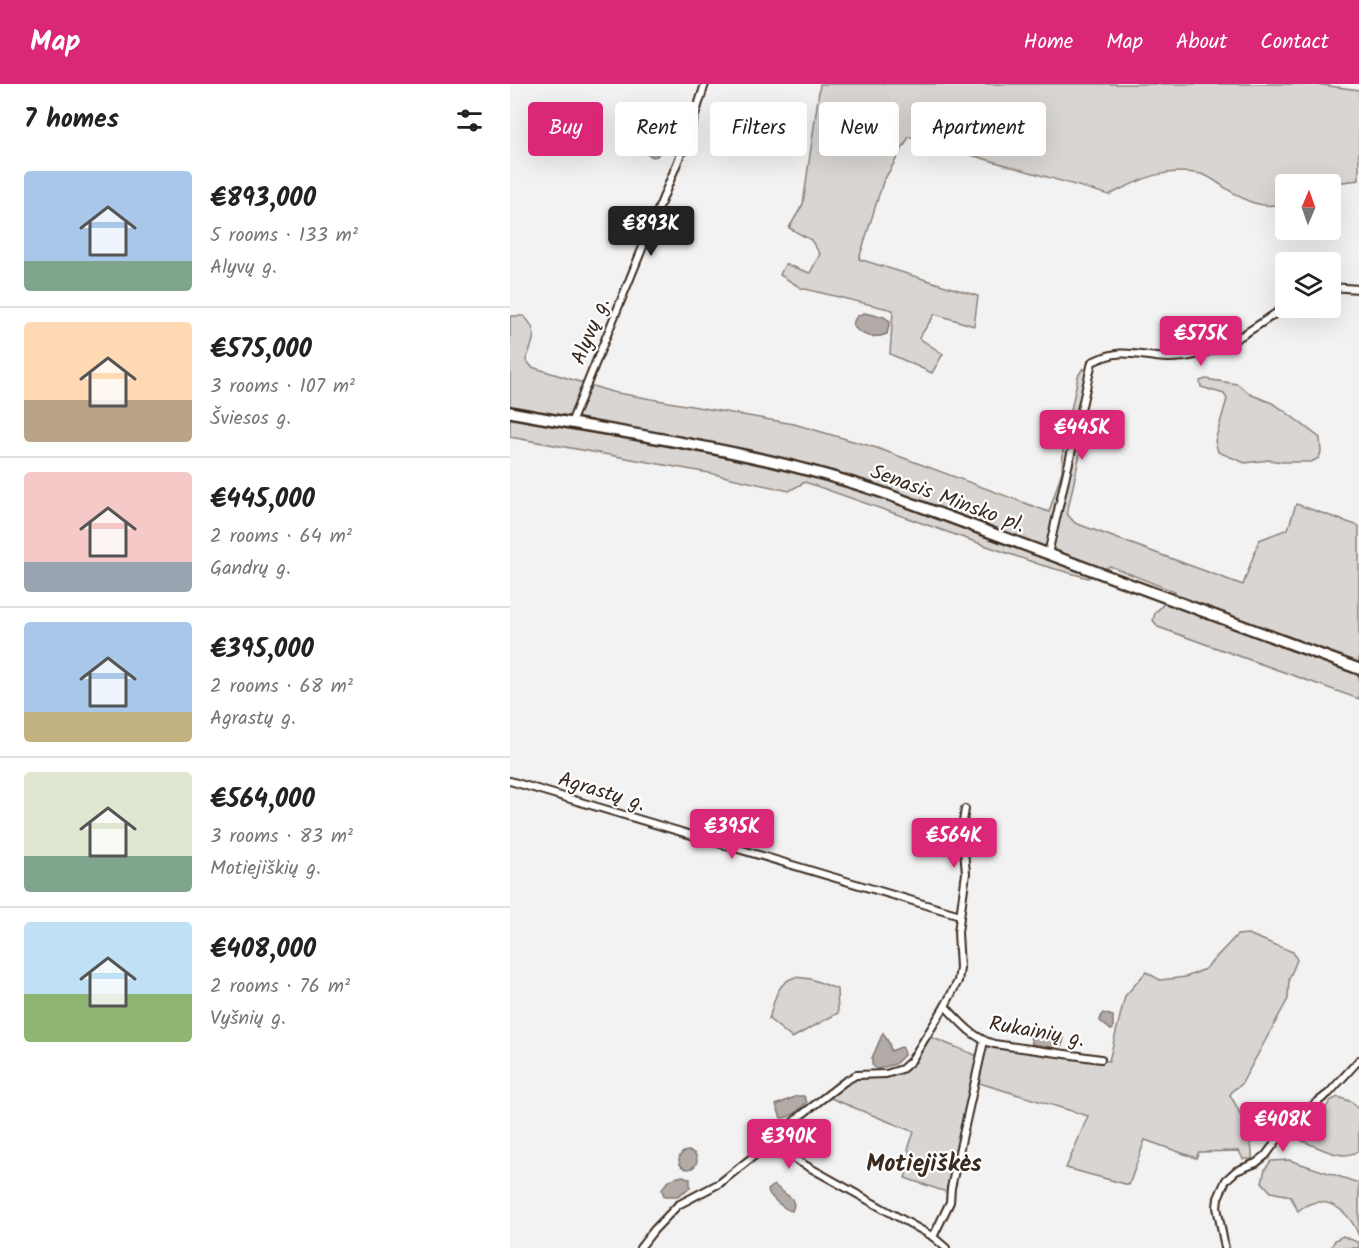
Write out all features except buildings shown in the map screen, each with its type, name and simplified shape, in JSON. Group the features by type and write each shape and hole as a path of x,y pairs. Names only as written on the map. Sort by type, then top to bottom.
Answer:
{"main road":[{"name":"Senasis Minsko pl.","path":"510,412 746,454 824,473 1359,669"}],"street":[{"name":"Alyvų g.","path":"571,423 689,134 705,84"},
{"path":"1341,288 1359,289"},
{"path":"1048,554 1092,362 1109,354 1122,352 1170,358 1205,354 1227,345 1275,313"},
{"name":"Agrastų g.","path":"510,781 960,915"},
{"path":"640,1248 678,1205 720,1182 844,1082 856,1076 886,1074 902,1069 911,1061 958,981 960,968 958,932 966,873 962,828 965,809"},
{"name":"Rukainių g.","path":"945,1006 976,1037 984,1041 1101,1059"},
{"path":"933,1237 950,1202 951,1188 984,1041"},
{"path":"1225,1248 1217,1207 1220,1190 1226,1179 1266,1155 1289,1124 1329,1093 1359,1060"},
{"path":"760,1151 789,1156 933,1237 946,1248"}],"shaded area":[{"path":"820,84 1315,84 1359,90 1359,180 1341,182 1341,174 1275,174 1275,205 1267,206 1241,198 1201,174 1164,173 1109,195 975,156 1046,156 1046,102 911,102 911,138 909,137 899,154 899,102 819,102 819,156 898,156 883,182 859,259 978,296 974,326 935,314 919,338 943,354 932,373 890,354 893,310 801,288 780,275 785,264 810,273 820,254 811,240 789,228 803,204"},
{"path":"864,313 884,317 890,321 887,334 869,336 857,330 853,326 855,319"},
{"path":"510,316 524,316 532,327 534,337 526,360 532,367 612,392 794,424 877,448 1049,512 1062,471 1063,449 1078,376 1083,368 1086,371 1077,423 1083,440 1067,514 1075,523 1243,585 1259,540 1288,529 1296,504 1359,526 1359,699 1158,627 1153,620 1155,613 1175,592 1110,566 1088,578 1041,565 805,482 789,491 709,473 510,437"},
{"path":"1206,379 1237,384 1252,395 1282,409 1320,438 1319,458 1311,462 1269,460 1245,463 1218,452 1215,441 1227,399 1224,394 1201,387 1200,381"},
{"path":"1248,934 1293,952 1297,960 1289,979 1288,999 1241,1085 1230,1095 1249,1135 1252,1159 1243,1159 1239,1151 1199,1152 1196,1158 1145,1140 1129,1185 1066,1168 1088,1116 976,1082 985,1045 1109,1061 1125,996 1146,972 1160,980 1186,977 1205,969 1237,935"},
{"path":"795,977 811,979 837,989 838,1013 792,1038 769,1019 780,988"},
{"path":"1103,1013 1113,1016 1113,1029 1111,1030 1100,1021"},
{"path":"1038,1030 1061,1033 1064,1038 1062,1045 1053,1048 1032,1044 1030,1036"},
{"path":"883,1033 891,1051 901,1047 904,1055 895,1064 877,1069 872,1065 872,1058"},
{"path":"928,1036 978,1056 952,1194 905,1178 912,1157 908,1149 914,1132 828,1097 851,1080 898,1073"},
{"path":"797,1096 804,1096 807,1102 792,1115 781,1118 776,1105"},
{"path":"1338,1097 1352,1102 1359,1110 1359,1150 1353,1154 1331,1153 1302,1141 1301,1130 1305,1122 1323,1113 1330,1101"},
{"path":"688,1151 694,1154 697,1160 694,1166 688,1169 682,1166 679,1160 682,1154"},
{"path":"1289,1160 1359,1183 1359,1236 1349,1218 1334,1206 1317,1202 1298,1211 1290,1196 1271,1192 1262,1182 1265,1169 1271,1161"},
{"path":"683,1176 690,1179 690,1188 677,1196 664,1196 662,1190 667,1182"},
{"path":"774,1185 792,1199 794,1205 792,1211 771,1196 768,1190"},
{"path":"1343,1236 1359,1243 1359,1248 1331,1248 1335,1240"}],"district":[{"name":"Motiejiškės","path":"924,1163"}]}
